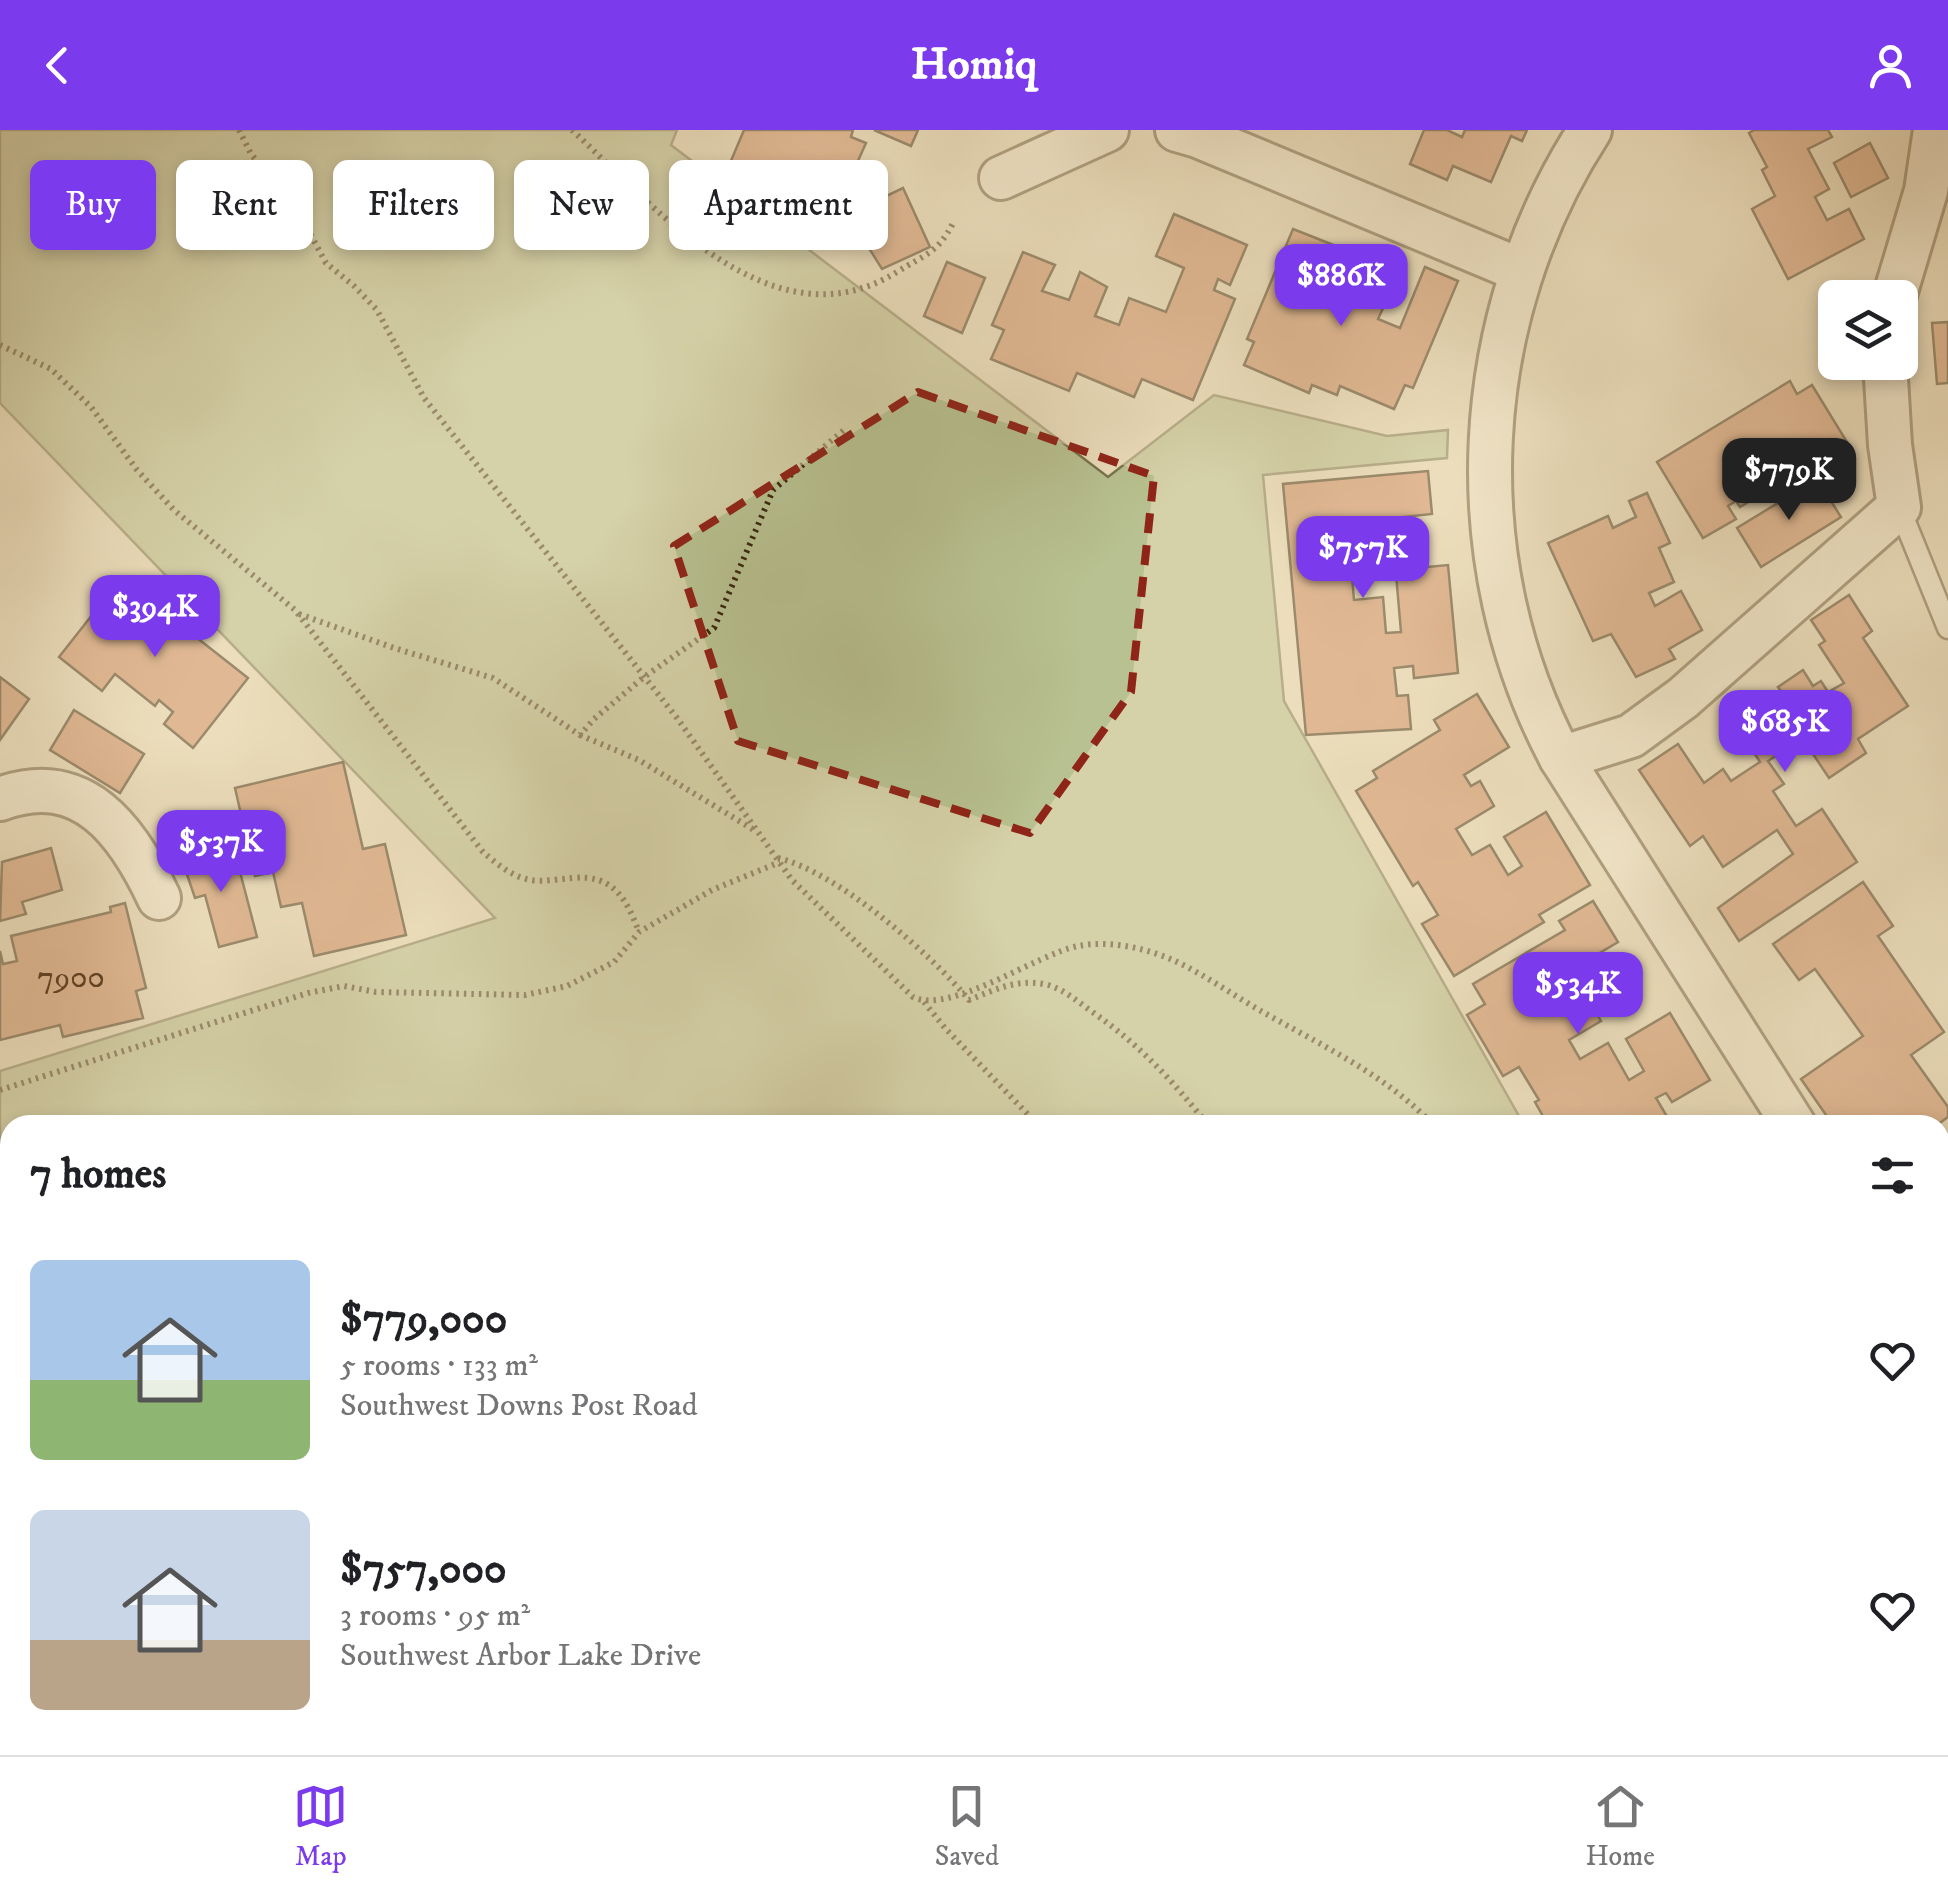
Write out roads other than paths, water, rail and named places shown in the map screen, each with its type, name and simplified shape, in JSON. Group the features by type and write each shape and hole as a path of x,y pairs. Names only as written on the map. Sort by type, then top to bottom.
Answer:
{"street":[{"path":"1001,178 1107,130"},
{"path":"1176,130 1520,270"},
{"path":"1590,130 1559,182 1520,270 1494,399 1490,444 1493,534 1508,623 1537,712 1561,758 1788,1115"},
{"path":"1899,280 1926,191 1935,130"},
{"path":"1561,758 1631,736 1683,698 1899,508 1886,380"},
{"path":"0,799 16,793 51,790 84,800 115,825 140,859 159,898"}],"lane":[{"path":"1899,508 1948,628"}]}
